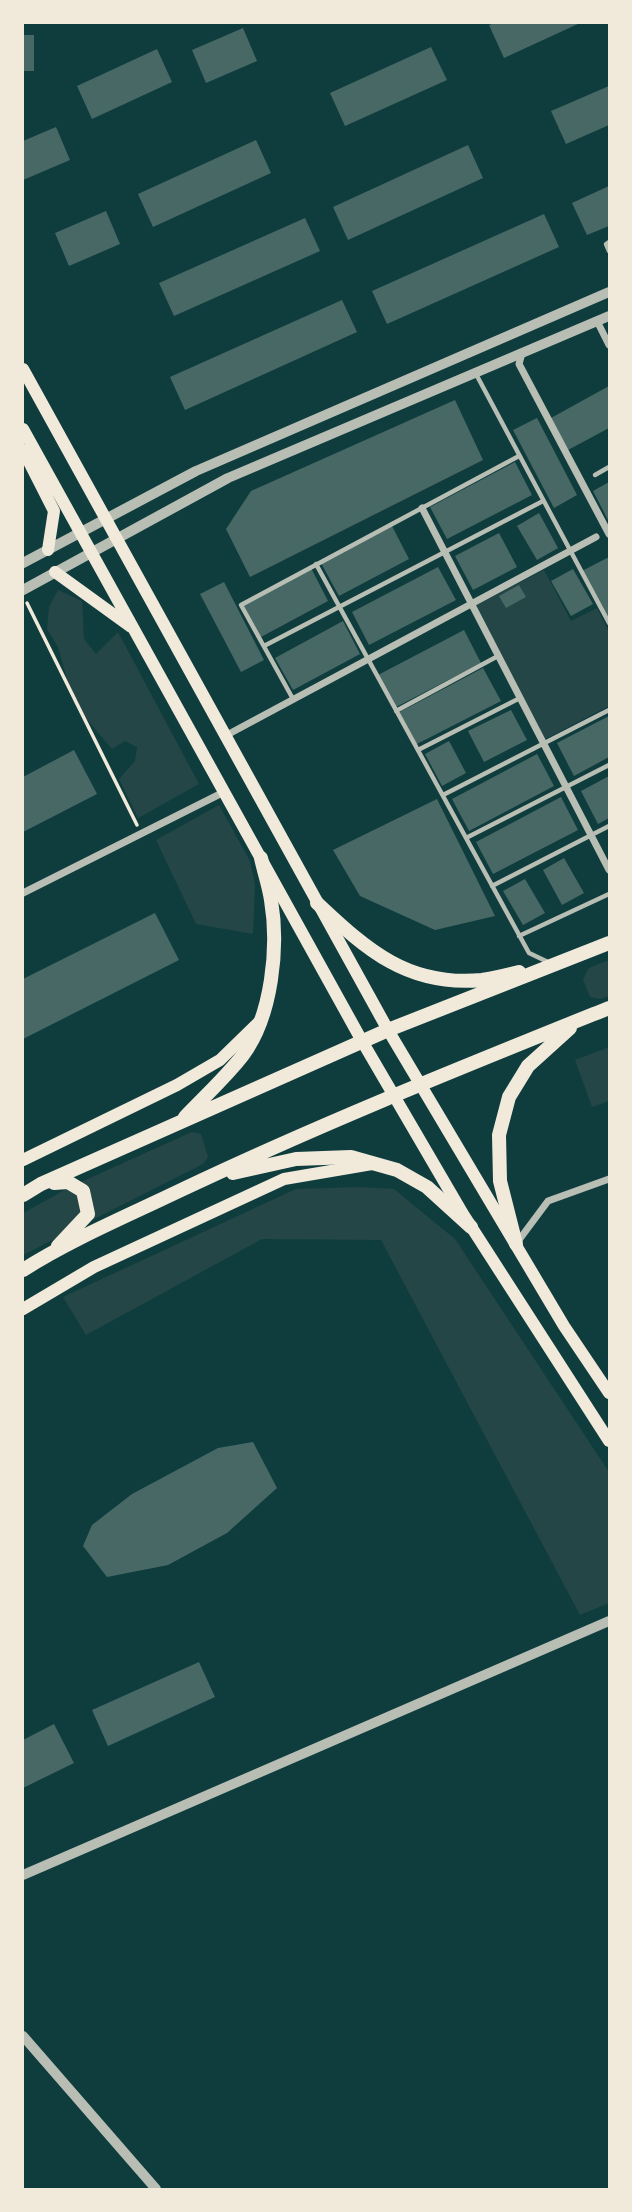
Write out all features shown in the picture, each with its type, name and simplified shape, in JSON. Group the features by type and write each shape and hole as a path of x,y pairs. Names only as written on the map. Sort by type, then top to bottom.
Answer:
{"main road":[{"path":"23,369 388,1030 564,1326 609,1393"},
{"path":"23,429 362,1041 471,1227 609,1441"},
{"path":"23,450 54,511 48,550"},
{"path":"54,572 134,629"},
{"path":"179,1123 244,1053 262,1018 272,974 273,936 271,901 261,858"},
{"path":"317,903 351,935 379,956 407,971 438,979 481,980 554,965"},
{"path":"23,1195 41,1184 362,1041 609,943"},
{"path":"23,1270 52,1252 204,1179 420,1084 609,1008"},
{"path":"23,1160 177,1085 219,1060 262,1018"},
{"path":"516,1244 500,1181 499,1135 509,1097 528,1066 579,1020"},
{"path":"204,1179 296,1159 351,1157 397,1170 427,1187 471,1227"},
{"path":"23,1309 94,1267 284,1179 374,1164"},
{"path":"41,1184 68,1182 83,1191 88,1214 52,1252"}],"street":[{"path":"23,563 196,471 609,292"},
{"path":"23,592 54,572 228,478 609,316"},
{"path":"597,321 609,345"},
{"path":"522,353 519,365 609,534"},
{"path":"422,508 609,870"},
{"path":"225,736 596,537"},
{"path":"23,893 224,792"},
{"path":"516,1244 548,1200 609,1180"},
{"path":"23,1875 609,1621"},
{"path":"23,2036 156,2189"}],"lane":[{"path":"609,242 606,244 609,251"},
{"path":"475,373 609,623"},
{"path":"293,699 241,605 519,456"},
{"path":"595,475 609,467"},
{"path":"264,646 543,501"},
{"path":"316,565 529,953 554,965"},
{"path":"396,711 498,656"},
{"path":"418,750 520,698"},
{"path":"443,795 609,710"},
{"path":"466,838 609,765"},
{"path":"492,887 609,827"},
{"path":"519,936 609,894"}],"path":[{"path":"23,592 141,833"}],"shaded area":[{"path":"544,570 571,621 597,608 609,632 609,706 545,739 476,605"},
{"path":"58,590 82,601 84,639 96,654 118,632 199,784 138,818 119,779 135,761 137,747 125,741 112,749 74,704 58,647 47,629 49,607"},
{"path":"219,805 250,861 255,884 253,934 196,924 156,840"},
{"path":"609,960 609,996 600,999 590,997 583,979 589,968"},
{"path":"609,1047 609,1101 592,1107 575,1060"},
{"path":"192,1132 201,1134 208,1157 203,1164 23,1255 23,1213 72,1186"},
{"path":"296,1189 394,1189 455,1239 609,1472 609,1603 580,1615 381,1240 262,1239 86,1335 63,1297"}],"building":[{"path":"580,23 504,58 489,25"},
{"path":"243,28 257,61 206,83 192,50"},
{"path":"23,35 34,35 34,71 23,71"},
{"path":"431,47 447,80 345,126 330,93"},
{"path":"157,49 172,82 92,119 77,86"},
{"path":"609,86 609,125 566,144 551,111"},
{"path":"56,127 70,160 23,180 23,141"},
{"path":"256,140 271,173 153,227 138,194"},
{"path":"468,145 483,178 348,240 333,207"},
{"path":"609,186 609,226 587,235 572,203"},
{"path":"106,211 120,244 69,266 55,233"},
{"path":"544,214 559,247 387,324 372,291"},
{"path":"305,218 320,251 174,316 159,283"},
{"path":"342,300 357,332 185,410 170,377"},
{"path":"609,386 609,428 568,450 551,418"},
{"path":"455,400 483,460 250,577 226,529 251,491"},
{"path":"537,418 577,495 554,508 513,430"},
{"path":"515,462 532,495 447,539 430,507"},
{"path":"609,482 609,522 593,491"},
{"path":"539,513 558,548 537,560 517,526"},
{"path":"392,526 409,559 339,596 321,563"},
{"path":"499,533 517,567 473,590 455,556"},
{"path":"609,557 609,621 582,571"},
{"path":"438,567 456,600 369,645 352,612"},
{"path":"311,568 328,601 261,637 243,604"},
{"path":"573,569 593,604 571,616 551,581"},
{"path":"224,582 264,660 241,672 200,594"},
{"path":"519,585 526,597 506,608 499,596"},
{"path":"343,621 360,654 293,690 275,658"},
{"path":"464,630 481,663 396,707 378,675"},
{"path":"483,668 501,701 415,745 398,713"},
{"path":"511,710 527,740 484,762 468,731"},
{"path":"609,716 609,757 574,776 557,743"},
{"path":"449,741 466,773 442,786 425,754"},
{"path":"74,750 97,794 23,832 23,777"},
{"path":"537,754 554,786 469,831 452,799"},
{"path":"609,776 609,818 598,824 581,791"},
{"path":"561,797 578,830 493,874 476,842"},
{"path":"437,799 495,916 435,930 360,896 333,850"},
{"path":"564,858 584,893 562,905 543,870"},
{"path":"525,879 545,913 523,925 503,891"},
{"path":"155,913 179,960 23,1039 23,979"},
{"path":"253,1442 277,1488 227,1533 168,1565 107,1577 83,1546 92,1525 132,1494 218,1448"},
{"path":"199,1662 215,1697 108,1746 92,1710"},
{"path":"54,1724 74,1763 23,1788 23,1740"}]}
